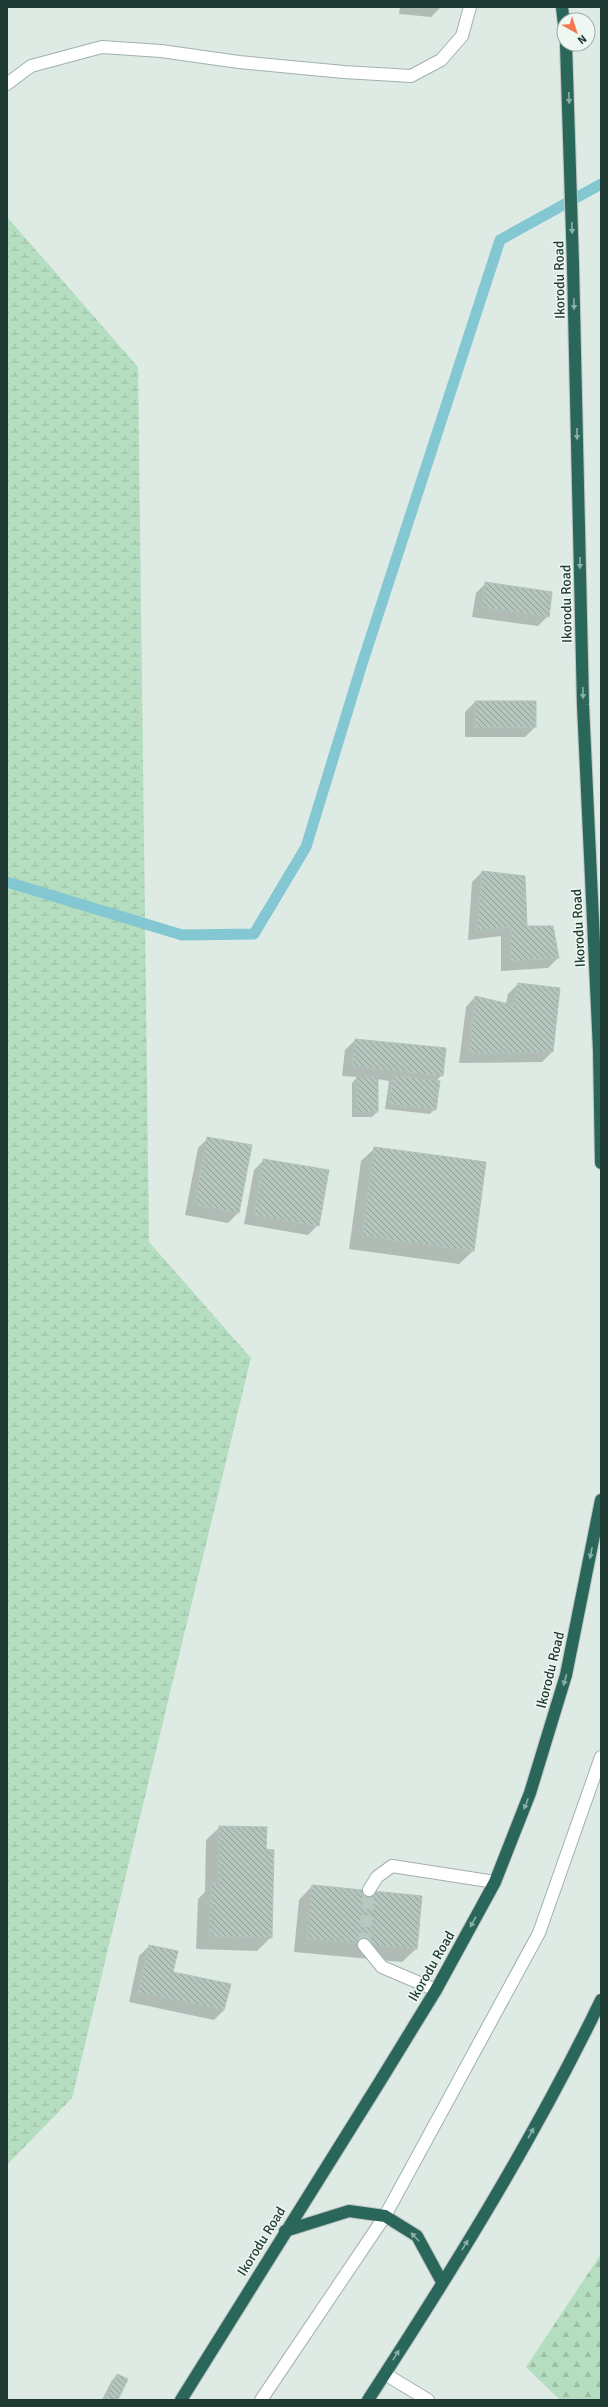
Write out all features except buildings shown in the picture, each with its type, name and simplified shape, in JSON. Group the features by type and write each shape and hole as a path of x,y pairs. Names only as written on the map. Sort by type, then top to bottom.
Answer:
{"highway":[{"name":"Ikorodu Road","path":"567,52 583,705 600,1051 601,1163"},
{"name":"Ikorodu Road","path":"180,2400 436,1990 496,1882 530,1793 566,1675 601,1500"},
{"path":"368,2400 442,2282 516,2158 580,2043 601,2000"},
{"path":"285,2231 349,2211 385,2216 417,2236 442,2282"}],"lane":[{"path":"7,84 31,66 102,47 161,51 239,62 344,72 410,76 441,60 462,36 470,7"},
{"path":"262,2400 385,2216 539,1933 601,1757"},
{"path":"368,1890 377,1877 392,1866 496,1882"},
{"path":"364,1944 382,1967 436,1990"},
{"path":"385,2374 428,2400"}],"green space":[{"path":"7,217 138,367 149,1242 251,1358 72,2098 7,2165"},
{"path":"601,2254 601,2400 560,2400 526,2367"}],"waterway":[{"path":"7,882 182,935 254,934 306,847 362,664 500,240 601,184"}],"tunnel":[{"path":"364,1945 369,1890"}]}
